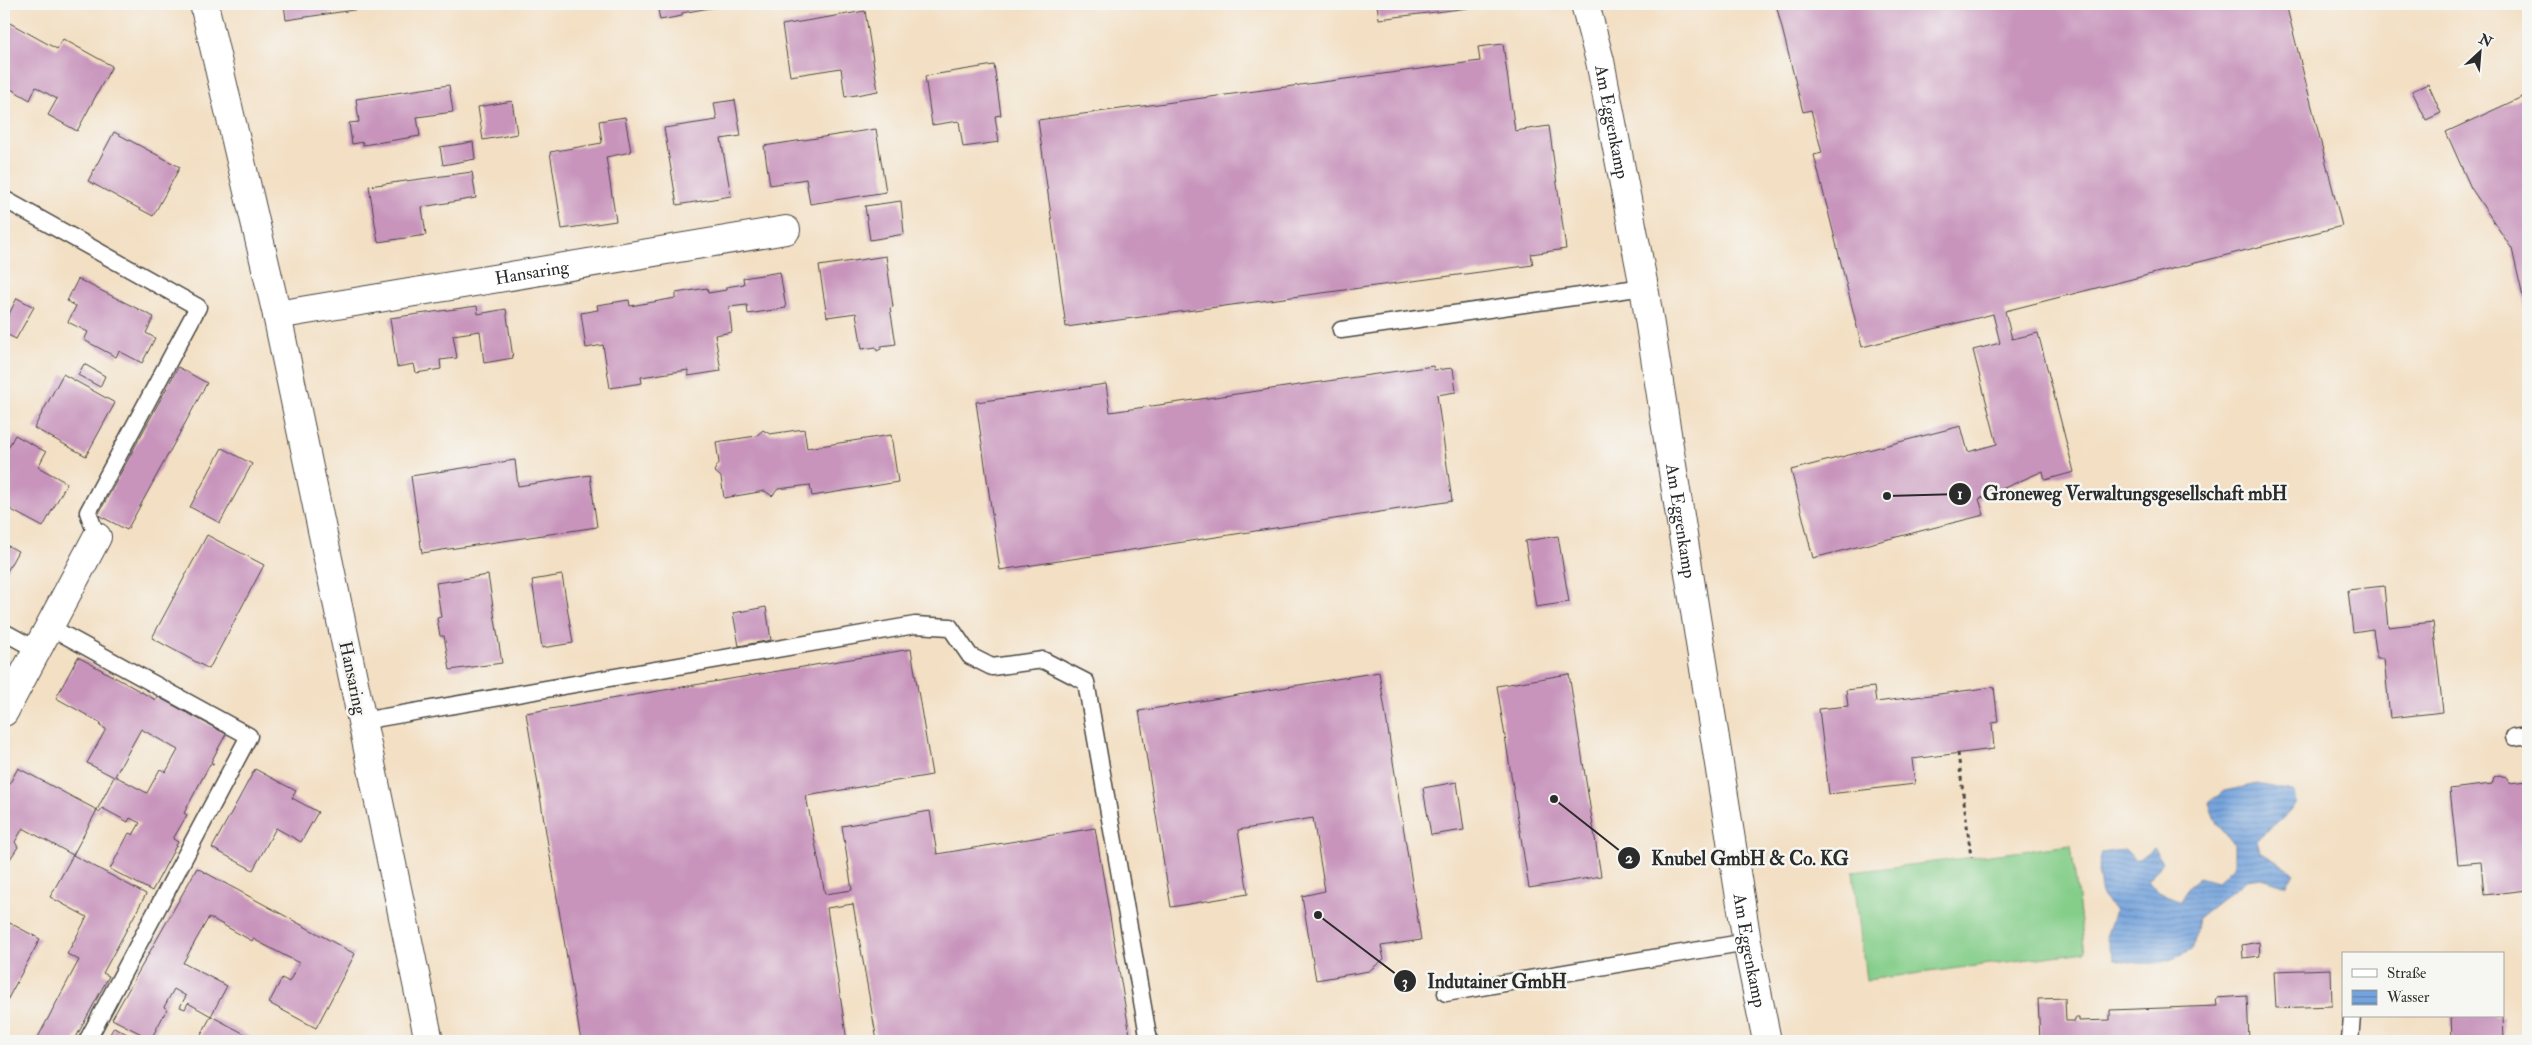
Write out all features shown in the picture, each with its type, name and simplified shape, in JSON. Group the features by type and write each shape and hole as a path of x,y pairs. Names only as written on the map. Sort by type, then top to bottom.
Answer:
{"street":[{"name":"Hansaring","path":"204,4 277,315 429,1041"},
{"name":"Am Eggenkamp","path":"1585,4 1600,61 1644,287 1747,942 1767,1041"},
{"name":"Hansaring","path":"277,315 786,230"},
{"path":"4,712 97,537"}],"lane":[{"path":"4,199 198,306 88,512 97,537"},
{"path":"1341,330 1644,287"},
{"path":"362,721 915,625 950,627 970,656 992,667 1043,660 1086,682 1149,1041"},
{"path":"4,632 43,639 249,736 86,1041"},
{"path":"1446,993 1747,942"},
{"path":"2350,1041 2352,1018"}],"path":[{"path":"1958,753 1971,857"}],"green space":[{"path":"2071,845 2085,952 1866,980 1853,872"}],"water":[{"path":"2257,784 2293,791 2296,802 2293,807 2257,841 2260,852 2294,872 2287,886 2262,878 2246,880 2198,918 2193,949 2173,959 2155,963 2136,963 2114,959 2106,937 2115,911 2102,896 2098,871 2102,852 2126,850 2136,861 2153,848 2163,862 2147,881 2159,892 2181,902 2188,886 2199,877 2217,882 2234,867 2234,844 2217,824 2209,803 2224,791"}],"building":[{"path":"284,4 387,4 387,5 286,20"},
{"path":"657,4 714,4 715,7 682,13 682,16 660,20"},
{"path":"1377,4 1493,4 1493,5 1379,19"},
{"path":"1776,4 2286,4 2342,226 2005,311 2012,339 2038,333 2074,472 2045,480 2043,471 1979,499 1984,515 1813,558 1791,470 1961,426 1968,452 1997,444 1973,350 2000,343 1993,314 1862,347 1814,155 1822,153 1811,110 1803,112"},
{"path":"865,11 878,91 845,97 841,68 790,76 782,25"},
{"path":"8,22 57,49 63,39 112,66 77,131 48,115 57,99 36,87 30,100 4,85 4,30"},
{"path":"1503,44 1515,131 1549,126 1566,249 1531,254 1533,265 1066,327 1038,120 1480,61 1478,47"},
{"path":"994,65 1001,115 995,116 999,142 963,147 959,121 932,125 925,76"},
{"path":"2428,84 2441,113 2426,120 2412,91"},
{"path":"449,85 453,112 417,117 420,136 363,145 363,142 352,144 349,123 359,122 356,99"},
{"path":"2522,97 2528,110 2528,319 2512,249 2471,188 2446,132"},
{"path":"735,100 741,136 721,139 731,196 677,205 664,128 717,120 714,103"},
{"path":"512,101 517,134 483,140 478,107"},
{"path":"625,117 631,152 606,157 616,221 562,229 550,152 602,143 599,121"},
{"path":"876,129 886,192 810,204 806,179 770,185 764,146"},
{"path":"114,132 180,167 153,216 88,181"},
{"path":"473,142 475,159 443,165 440,147"},
{"path":"472,172 476,198 422,207 426,235 378,242 369,186"},
{"path":"901,201 904,234 870,240 865,206"},
{"path":"886,256 893,307 890,308 896,344 881,346 881,349 877,351 876,347 862,349 856,313 827,317 819,266"},
{"path":"780,272 786,308 748,314 747,305 729,307 732,332 715,335 721,371 688,376 688,370 641,377 642,383 610,388 603,345 586,348 581,313 598,310 597,305 629,300 630,306 676,298 676,293 707,288 708,293 726,290 726,287 744,284 743,278"},
{"path":"78,279 154,317 146,333 155,338 142,363 119,351 116,357 84,340 88,332 68,322 76,306 67,301"},
{"path":"17,298 34,307 16,339 4,333 4,324"},
{"path":"477,306 478,314 506,309 513,358 484,363 480,331 453,335 457,358 440,360 441,369 416,373 414,364 397,367 390,318"},
{"path":"84,364 105,376 100,387 78,375"},
{"path":"1433,366 1434,370 1453,368 1456,392 1437,395 1452,501 1000,570 976,402 1106,384 1110,412"},
{"path":"178,367 207,383 127,530 98,515"},
{"path":"63,374 115,403 86,456 34,428"},
{"path":"804,429 807,448 891,435 898,482 812,496 810,485 778,489 772,496 765,491 724,498 721,477 714,471 719,463 716,442 756,436 763,430 770,434"},
{"path":"15,435 46,452 38,467 67,483 43,527 4,506 4,448 7,450"},
{"path":"222,448 252,464 220,523 190,507"},
{"path":"515,460 518,486 590,475 597,527 422,553 411,476"},
{"path":"207,535 264,565 209,669 152,638"},
{"path":"1558,536 1569,602 1536,607 1525,541"},
{"path":"4,544 18,551 4,577"},
{"path":"488,575 502,663 450,670 444,636 440,636 437,618 441,617 436,583"},
{"path":"562,575 573,643 542,648 532,580"},
{"path":"2384,586 2388,627 2433,622 2443,712 2390,718 2384,659 2377,659 2373,629 2353,632 2348,590"},
{"path":"766,607 771,640 739,646 733,613"},
{"path":"911,649 932,775 806,796 825,894 852,890 842,826 930,811 937,854 1095,828 1131,1041 877,1041 853,904 827,908 847,1041 581,1041 526,713"},
{"path":"78,657 156,700 158,697 226,734 211,762 214,764 210,764 184,813 187,815 173,839 178,842 152,891 110,869 129,833 133,835 140,823 130,818 128,822 102,808 99,813 97,810 114,777 87,763 106,729 100,726 101,723 56,698","holes":["141,729 178,750 166,772 160,769 147,793 115,776"]},
{"path":"1379,672 1421,940 1381,946 1384,959 1369,971 1316,980 1302,896 1325,891 1313,818 1238,830 1248,894 1171,907 1139,711"},
{"path":"1569,674 1601,876 1529,888 1497,686"},
{"path":"1874,687 1876,702 1994,687 1998,722 1992,723 1994,749 1912,759 1915,784 1829,794 1819,709 1848,706 1846,690"},
{"path":"18,768 97,810 73,855 23,828 15,842 18,847 4,868 4,794"},
{"path":"255,769 296,791 292,798 318,812 301,842 276,828 253,870 212,848"},
{"path":"2499,775 2506,777 2509,783 2528,781 2528,837 2526,837 2528,890 2484,895 2481,862 2458,864 2450,789 2492,784 2494,777"},
{"path":"1457,782 1464,830 1431,835 1423,788"},
{"path":"73,855 146,894 103,973 109,976 74,1041 36,1041 79,960 67,954 87,917 50,897"},
{"path":"197,868 355,954 316,1028 269,1003 282,978 289,982 299,963 253,939 252,941 209,917 183,963 227,986 211,1016 188,1003 185,1009 180,1007 186,996 174,989 164,1007 167,1009 151,1039 112,1019"},
{"path":"10,923 40,939 4,1006 4,935"},
{"path":"2259,942 2260,956 2243,958 2242,945"},
{"path":"2331,969 2332,1006 2276,1008 2274,971"},
{"path":"2247,996 2249,1041 2040,1041 2038,999 2065,998 2066,1021 2075,1021 2075,1018 2079,1018 2079,1021 2110,1020 2110,1010 2217,1006 2216,998"},
{"path":"211,1016 258,1041 198,1041"},
{"path":"2451,1018 2503,1018 2504,1040 2452,1041"},
{"path":"114,1027 140,1041 106,1041"}],"place":[{"name":"Groneweg Verwaltungsgesellschaft mbH","path":"1887,496"},
{"name":"Knubel GmbH & Co. KG","path":"1554,799"},
{"name":"Indutainer GmbH","path":"1318,915"}]}
